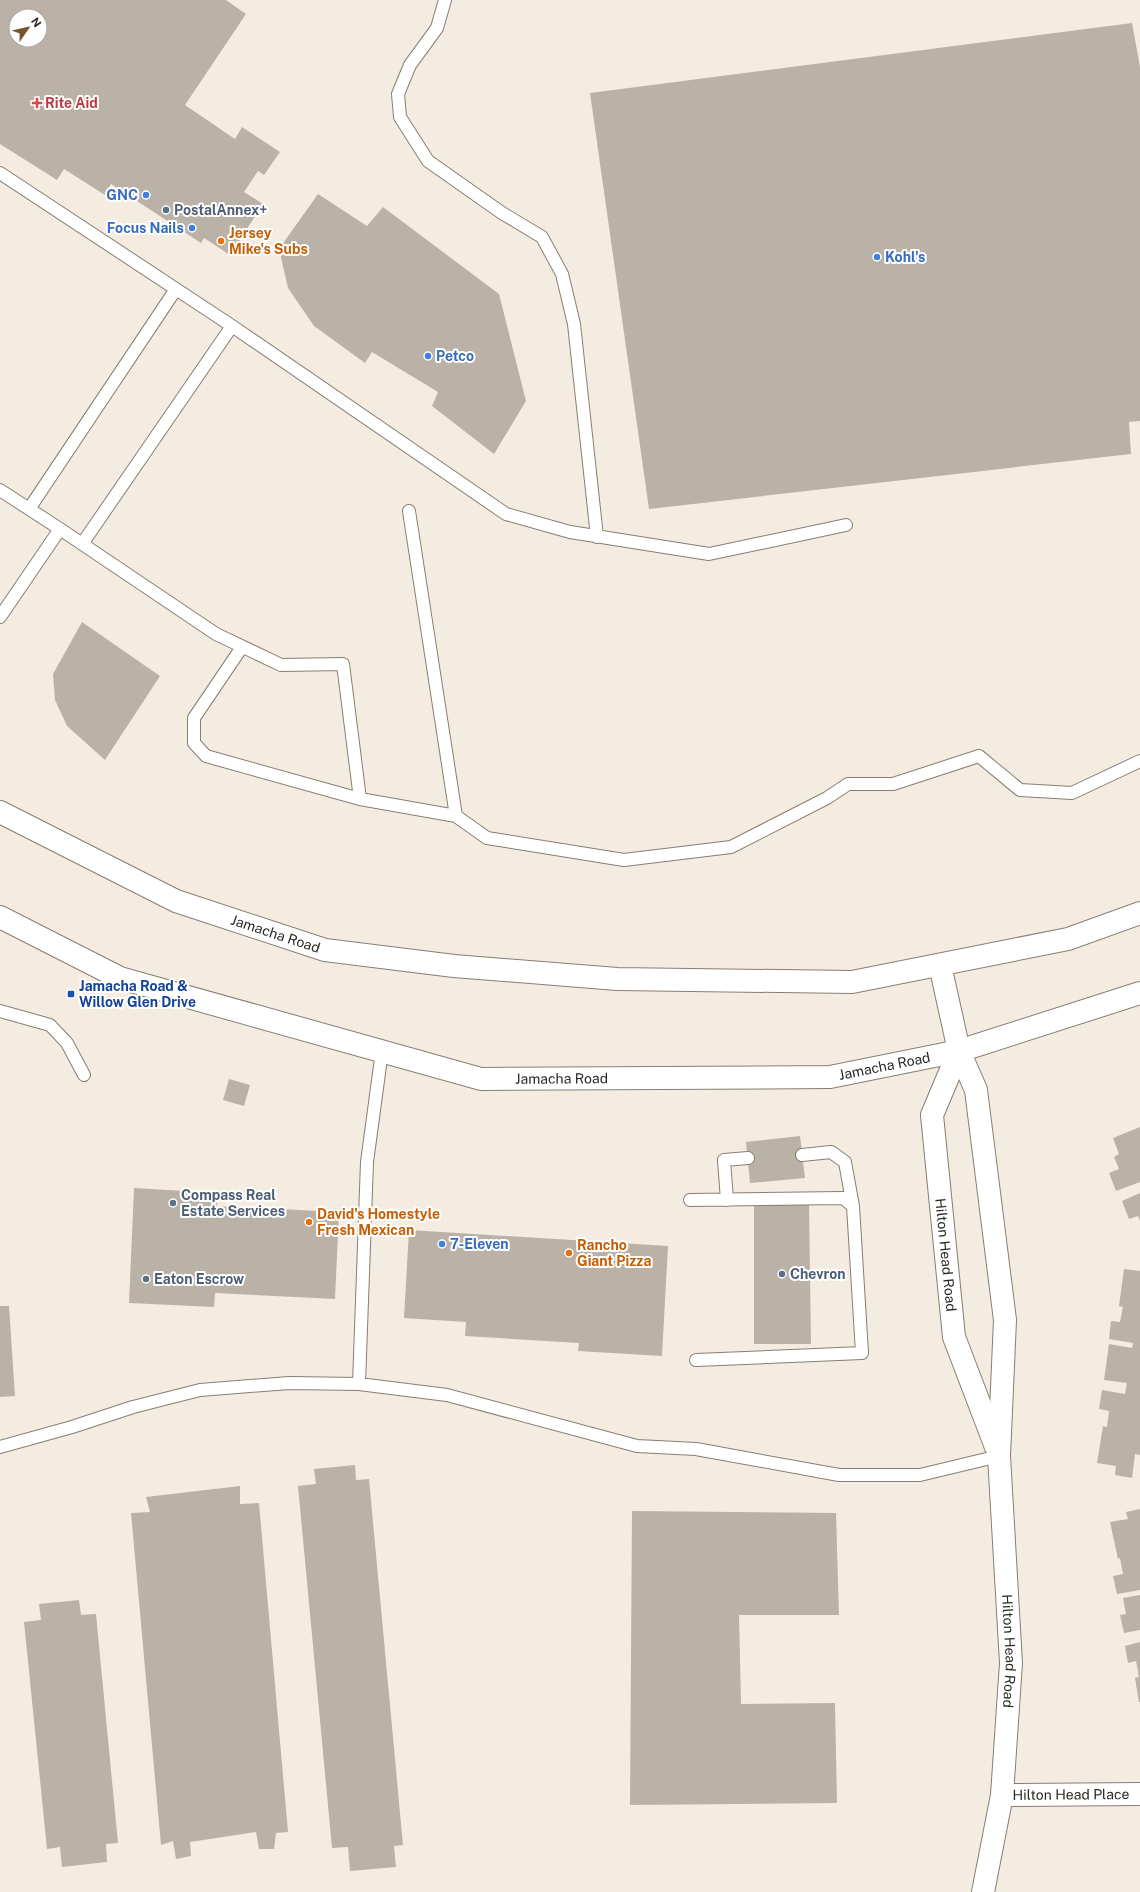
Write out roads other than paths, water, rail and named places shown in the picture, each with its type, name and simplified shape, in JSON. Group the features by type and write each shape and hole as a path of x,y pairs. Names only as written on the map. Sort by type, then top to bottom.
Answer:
{"main road":[{"name":"Jamacha Road","path":"0,812 176,900 325,950 454,966 617,979 852,982 1068,939 1140,913"},
{"name":"Jamacha Road","path":"0,917 120,978 481,1079 830,1078 959,1051 1140,993"},
{"name":"Hilton Head Road","path":"940,965 959,1051 976,1090 1005,1320 999,1456 1010,1663 1002,1795 983,1892"},
{"name":"Hilton Head Road","path":"959,1051 932,1115 954,1337 999,1456"},
{"name":"Hilton Head Place","path":"1002,1795 1140,1794"}],"lane":[{"path":"445,0 437,28 410,65 398,94 400,117 428,161 502,213 542,237 562,274 574,324 597,537"},
{"path":"0,173 232,326 506,514 570,532 709,554 846,525"},
{"path":"29,509 176,289"},
{"path":"82,544 232,326"},
{"path":"0,490 216,634 280,665 343,664 360,799"},
{"path":"409,511 456,816"},
{"path":"0,617 60,529"},
{"path":"242,647 194,718 194,743 206,756 360,799 456,816 487,838 624,860 731,847 827,798 848,784 893,784 979,756 1020,790 1072,793 1140,761"},
{"path":"0,1010 50,1025 67,1043 84,1075"},
{"path":"359,1384 367,1162 382,1051"},
{"path":"696,1360 862,1353 852,1206 845,1162 831,1152 802,1155"},
{"path":"727,1200 724,1160 748,1158"},
{"path":"690,1200 843,1198 852,1206"},
{"path":"0,1447 72,1427 133,1407 200,1390 289,1383 359,1384 447,1395 637,1446 696,1449 839,1475 920,1475 999,1456"}],"place":[{"name":"Rite Aid","path":"37,103"},
{"name":"GNC","path":"146,195"},
{"name":"PostalAnnex+","path":"166,210"},
{"name":"Focus Nails","path":"192,228"},
{"name":"Jersey Mike's Subs","path":"221,241"},
{"name":"Kohl's","path":"877,257"},
{"name":"Petco","path":"428,356"},
{"name":"Jamacha Road & Willow Glen Drive","path":"71,994"},
{"name":"Compass Real Estate Services","path":"173,1203"},
{"name":"David's Homestyle Fresh Mexican","path":"309,1222"},
{"name":"7-Eleven","path":"442,1244"},
{"name":"Rancho Giant Pizza","path":"569,1253"},
{"name":"Chevron","path":"782,1274"},
{"name":"Eaton Escrow","path":"146,1279"}]}
